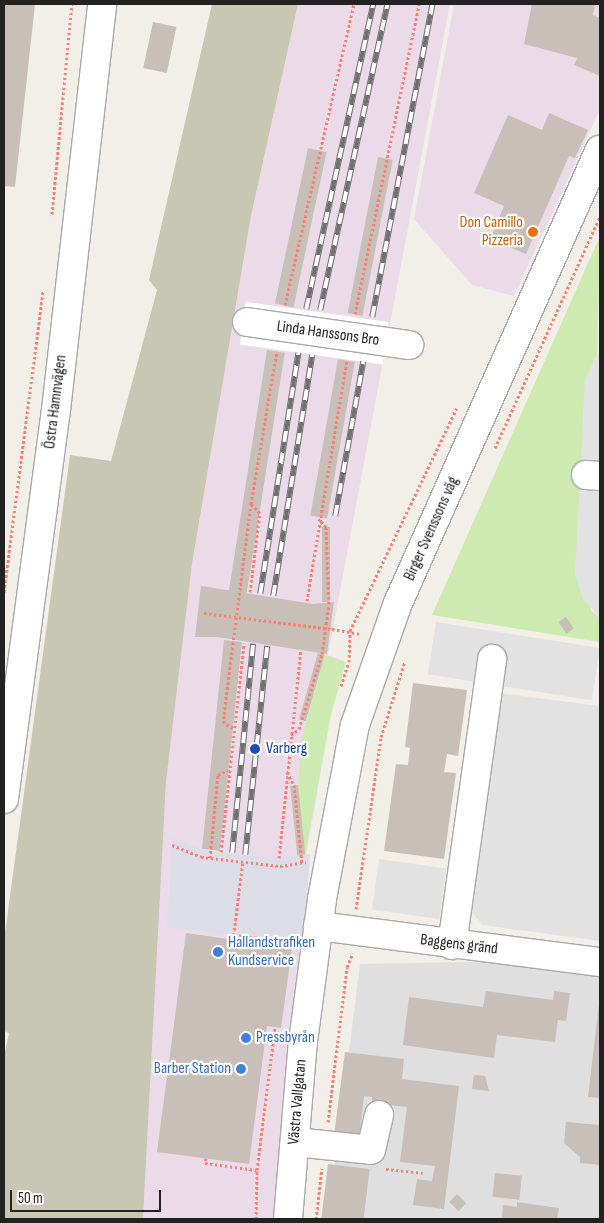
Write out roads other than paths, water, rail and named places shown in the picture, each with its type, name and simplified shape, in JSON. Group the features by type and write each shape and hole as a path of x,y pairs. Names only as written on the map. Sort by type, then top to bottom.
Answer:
{"street":[{"name":"Östra Hamnvägen","path":"4,799 56,410 102,4"},
{"name":"Birger Svenssons väg","path":"308,934 355,725 398,603 600,150"},
{"name":"Linda Hanssons Bro","path":"247,322 409,345"},
{"path":"452,945 492,659"},
{"name":"Baggens gränd","path":"308,934 361,933 600,962"},
{"name":"Västra Vallgatan","path":"288,1219 295,1142 308,934"},
{"path":"295,1142 371,1150 379,1116"}],"railway":[{"path":"306,309 373,4"},
{"path":"320,310 387,4"},
{"path":"372,317 432,4"},
{"path":"260,594 298,353"},
{"path":"273,596 312,355"},
{"path":"335,516 363,362"},
{"path":"232,853 253,644"},
{"path":"245,855 267,646"}],"place":[{"name":"Don Camillo Pizzeria","path":"533,232"},
{"name":"Varberg","path":"255,749"},
{"name":"Hallandstrafiken Kundservice","path":"218,952"},
{"name":"Pressbyrån","path":"246,1038"},
{"name":"Barber Station","path":"241,1069"}]}
